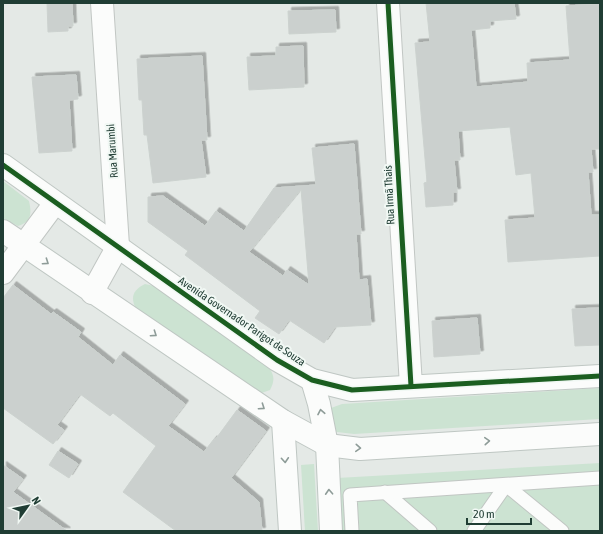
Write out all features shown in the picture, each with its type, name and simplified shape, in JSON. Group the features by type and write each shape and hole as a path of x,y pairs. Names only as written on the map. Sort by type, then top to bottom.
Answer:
{"street":[{"name":"Rua Marumbi","path":"102,3 118,246"},
{"name":"Rua Irmã Thais","path":"388,3 411,386"},
{"name":"Avenida Governador Parigot de Souza","path":"3,166 277,360 312,380 352,390 600,376"},
{"path":"3,274 55,203"},
{"path":"3,231 92,293 283,421 327,445 360,449 600,434"},
{"path":"92,293 118,246"},
{"path":"312,380 319,404 327,445 331,531"},
{"path":"283,421 290,531"}],"lane":[{"path":"352,531 350,495 600,478"},
{"path":"474,531 506,485"},
{"path":"506,485 562,531"},
{"path":"385,492 430,531"}],"green space":[{"path":"3,181 29,201 30,217 26,222 18,226 3,218"},
{"path":"145,284 154,286 270,369 273,375 273,380 270,390 256,395 136,309 133,301 135,291"},
{"path":"600,388 600,419 354,434 337,432 332,429 331,408 342,404"},
{"path":"600,463 600,531 341,531 337,478"},
{"path":"314,464 318,531 305,531 301,465"}],"building":[{"path":"47,3 72,3 73,26 68,26 68,31 48,32"},
{"path":"426,3 514,3 516,19 490,21 490,28 471,30 476,87 528,82 527,63 570,60 566,6 600,4 600,149 591,149 593,172 588,172 591,215 600,215 600,256 508,262 505,220 535,218 531,173 516,175 510,127 458,131 460,160 454,160 457,192 453,192 453,205 426,207 424,183 427,182 415,43 430,42"},
{"path":"335,10 336,32 289,34 288,11"},
{"path":"303,46 304,87 249,90 247,57 276,56 276,47"},
{"path":"202,56 207,140 201,140 206,177 153,183 147,135 144,135 142,100 139,100 137,59"},
{"path":"76,75 78,99 69,100 72,151 39,153 32,77"},
{"path":"354,144 361,234 356,234 359,280 367,279 371,325 335,327 324,343 289,320 279,334 255,318 260,311 185,255 188,251 148,222 148,197 163,196 205,226 216,211 244,231 274,188 316,185 312,148","holes":["301,189 309,285 287,270 283,276 249,252"]},
{"path":"13,285 51,314 53,312 81,332 78,337 113,365 120,355 185,404 168,426 204,452 214,439 215,440 237,410 266,431 231,478 259,502 262,531 176,531 123,492 156,446 113,413 110,416 80,394 57,425 64,430 53,444 3,408 3,298"},
{"path":"600,308 600,345 575,346 572,309"},
{"path":"477,318 480,354 434,357 432,321"},
{"path":"58,451 78,464 69,478 49,465"},
{"path":"3,465 23,479 13,492 67,531 3,531"}],"cycle path":[{"path":"388,3 411,386"},
{"path":"3,165 277,360 312,380 352,390 600,376"}]}
